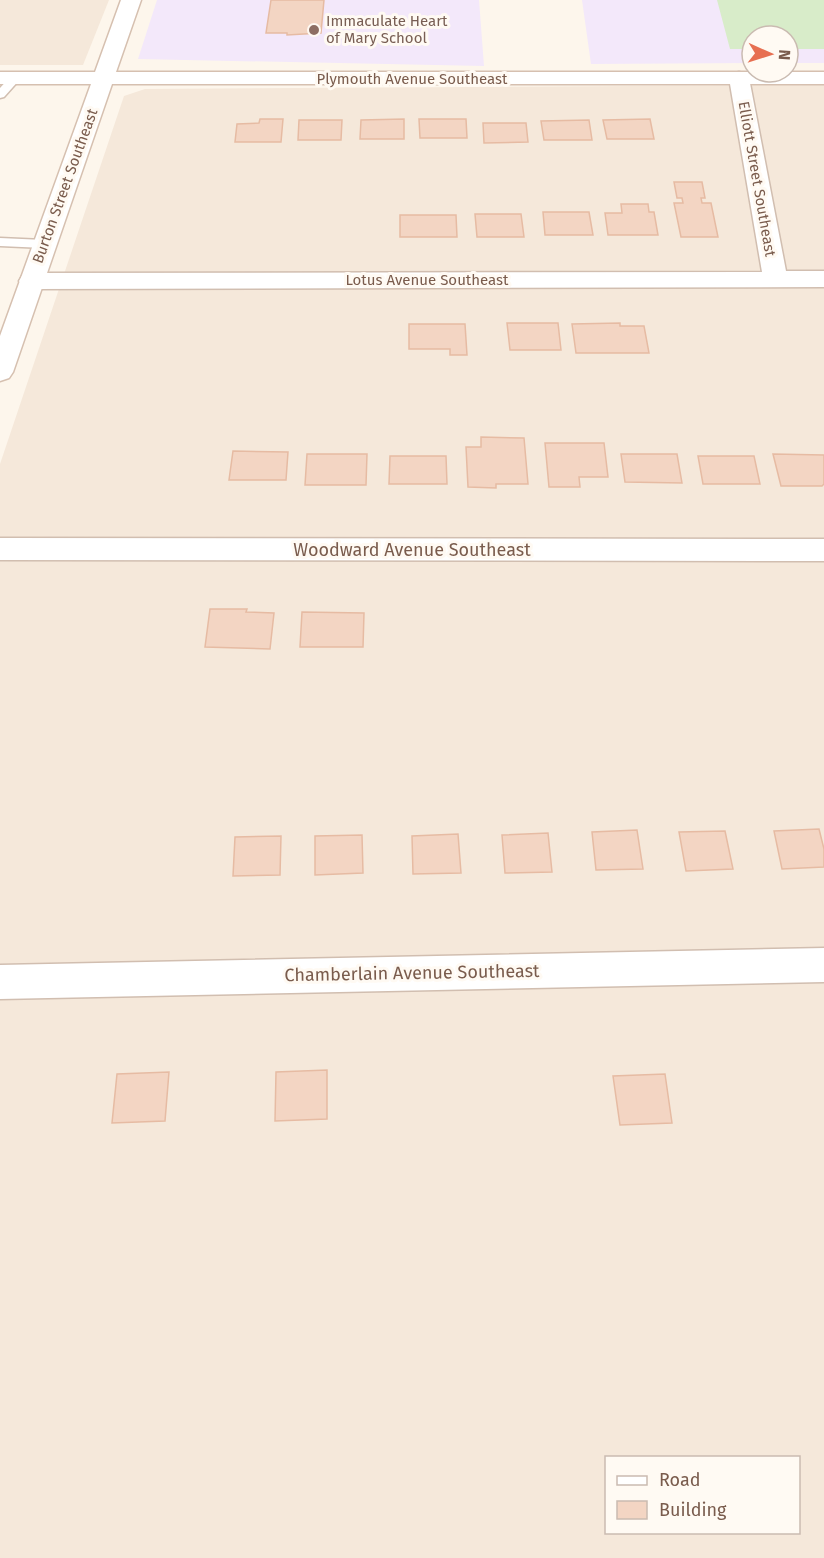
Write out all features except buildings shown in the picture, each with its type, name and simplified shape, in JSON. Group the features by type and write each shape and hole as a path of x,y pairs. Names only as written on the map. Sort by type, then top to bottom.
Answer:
{"street":[{"name":"Burton Street Southeast","path":"0,372 102,79 132,0"},
{"name":"Plymouth Avenue Southeast","path":"8,78 824,78"},
{"name":"Elliott Street Southeast","path":"739,78 775,279"},
{"name":"Lotus Avenue Southeast","path":"31,281 824,279"},
{"name":"Woodward Avenue Southeast","path":"0,549 824,550"},
{"name":"Chamberlain Avenue Southeast","path":"0,982 824,965"}],"lane":[{"path":"0,95 8,78"},
{"path":"0,242 44,244"}],"shaded area":[{"path":"0,0 109,0 83,65 0,65"},
{"name":"Immaculate Heart of Mary School","path":"157,0 479,0 484,66 138,59"},
{"path":"582,0 824,0 824,63 800,63 800,24 740,24 740,63 591,64"},
{"path":"824,85 824,1558 0,1558 0,464 124,96 145,89"}],"green space":[{"path":"717,0 824,0 824,49 800,49 800,24 740,24 740,49 730,49"}],"place":[{"name":"Immaculate Heart of Mary School","path":"314,30"}]}
